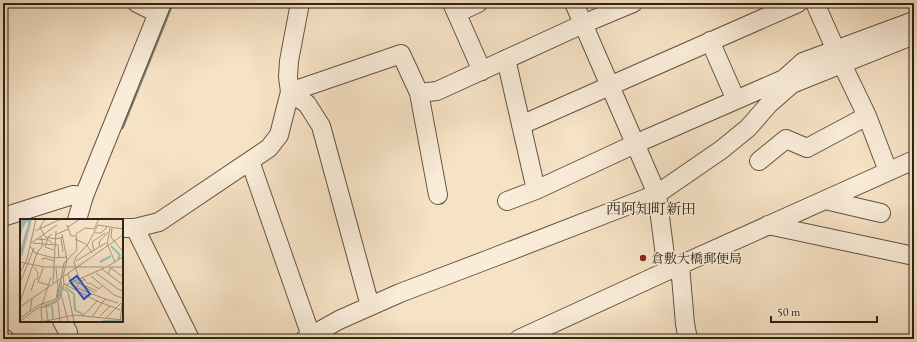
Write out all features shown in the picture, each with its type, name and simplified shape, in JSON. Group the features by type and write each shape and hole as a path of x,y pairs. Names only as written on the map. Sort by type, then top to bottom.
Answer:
{"street":[{"path":"77,219 84,196 160,8 137,3"},
{"path":"190,339 128,228 159,222 270,148 279,135 290,92 288,76 289,61 300,3"},
{"path":"478,3 454,8 482,71"},
{"path":"574,3 657,194 688,339"},
{"path":"419,93 437,91 583,24 633,3"},
{"path":"521,125 798,3"},
{"path":"814,3 867,116 888,171"},
{"path":"250,161 308,338 339,320 400,293 657,194 721,150 748,128 769,104 792,84 839,58 914,21"},
{"path":"507,201 536,190 635,144 784,79 803,62 839,58 914,35"},
{"path":"710,41 736,100"},
{"path":"290,92 401,54 419,93 438,195"},
{"path":"506,59 536,190"},
{"path":"290,92 307,104 321,126 370,306"},
{"path":"759,161 786,139 806,148 867,116"},
{"path":"519,339 914,160"},
{"path":"3,217 73,195 84,196"},
{"path":"825,200 881,213"},
{"path":"768,225 914,256"}],"waterway":[{"path":"122,127 172,3"},
{"path":"58,339 60,331"}],"place":[{"name":"倉敷大橋郵便局","path":"643,258"}],"district":[{"name":"西阿知町新田","path":"651,208"}]}
